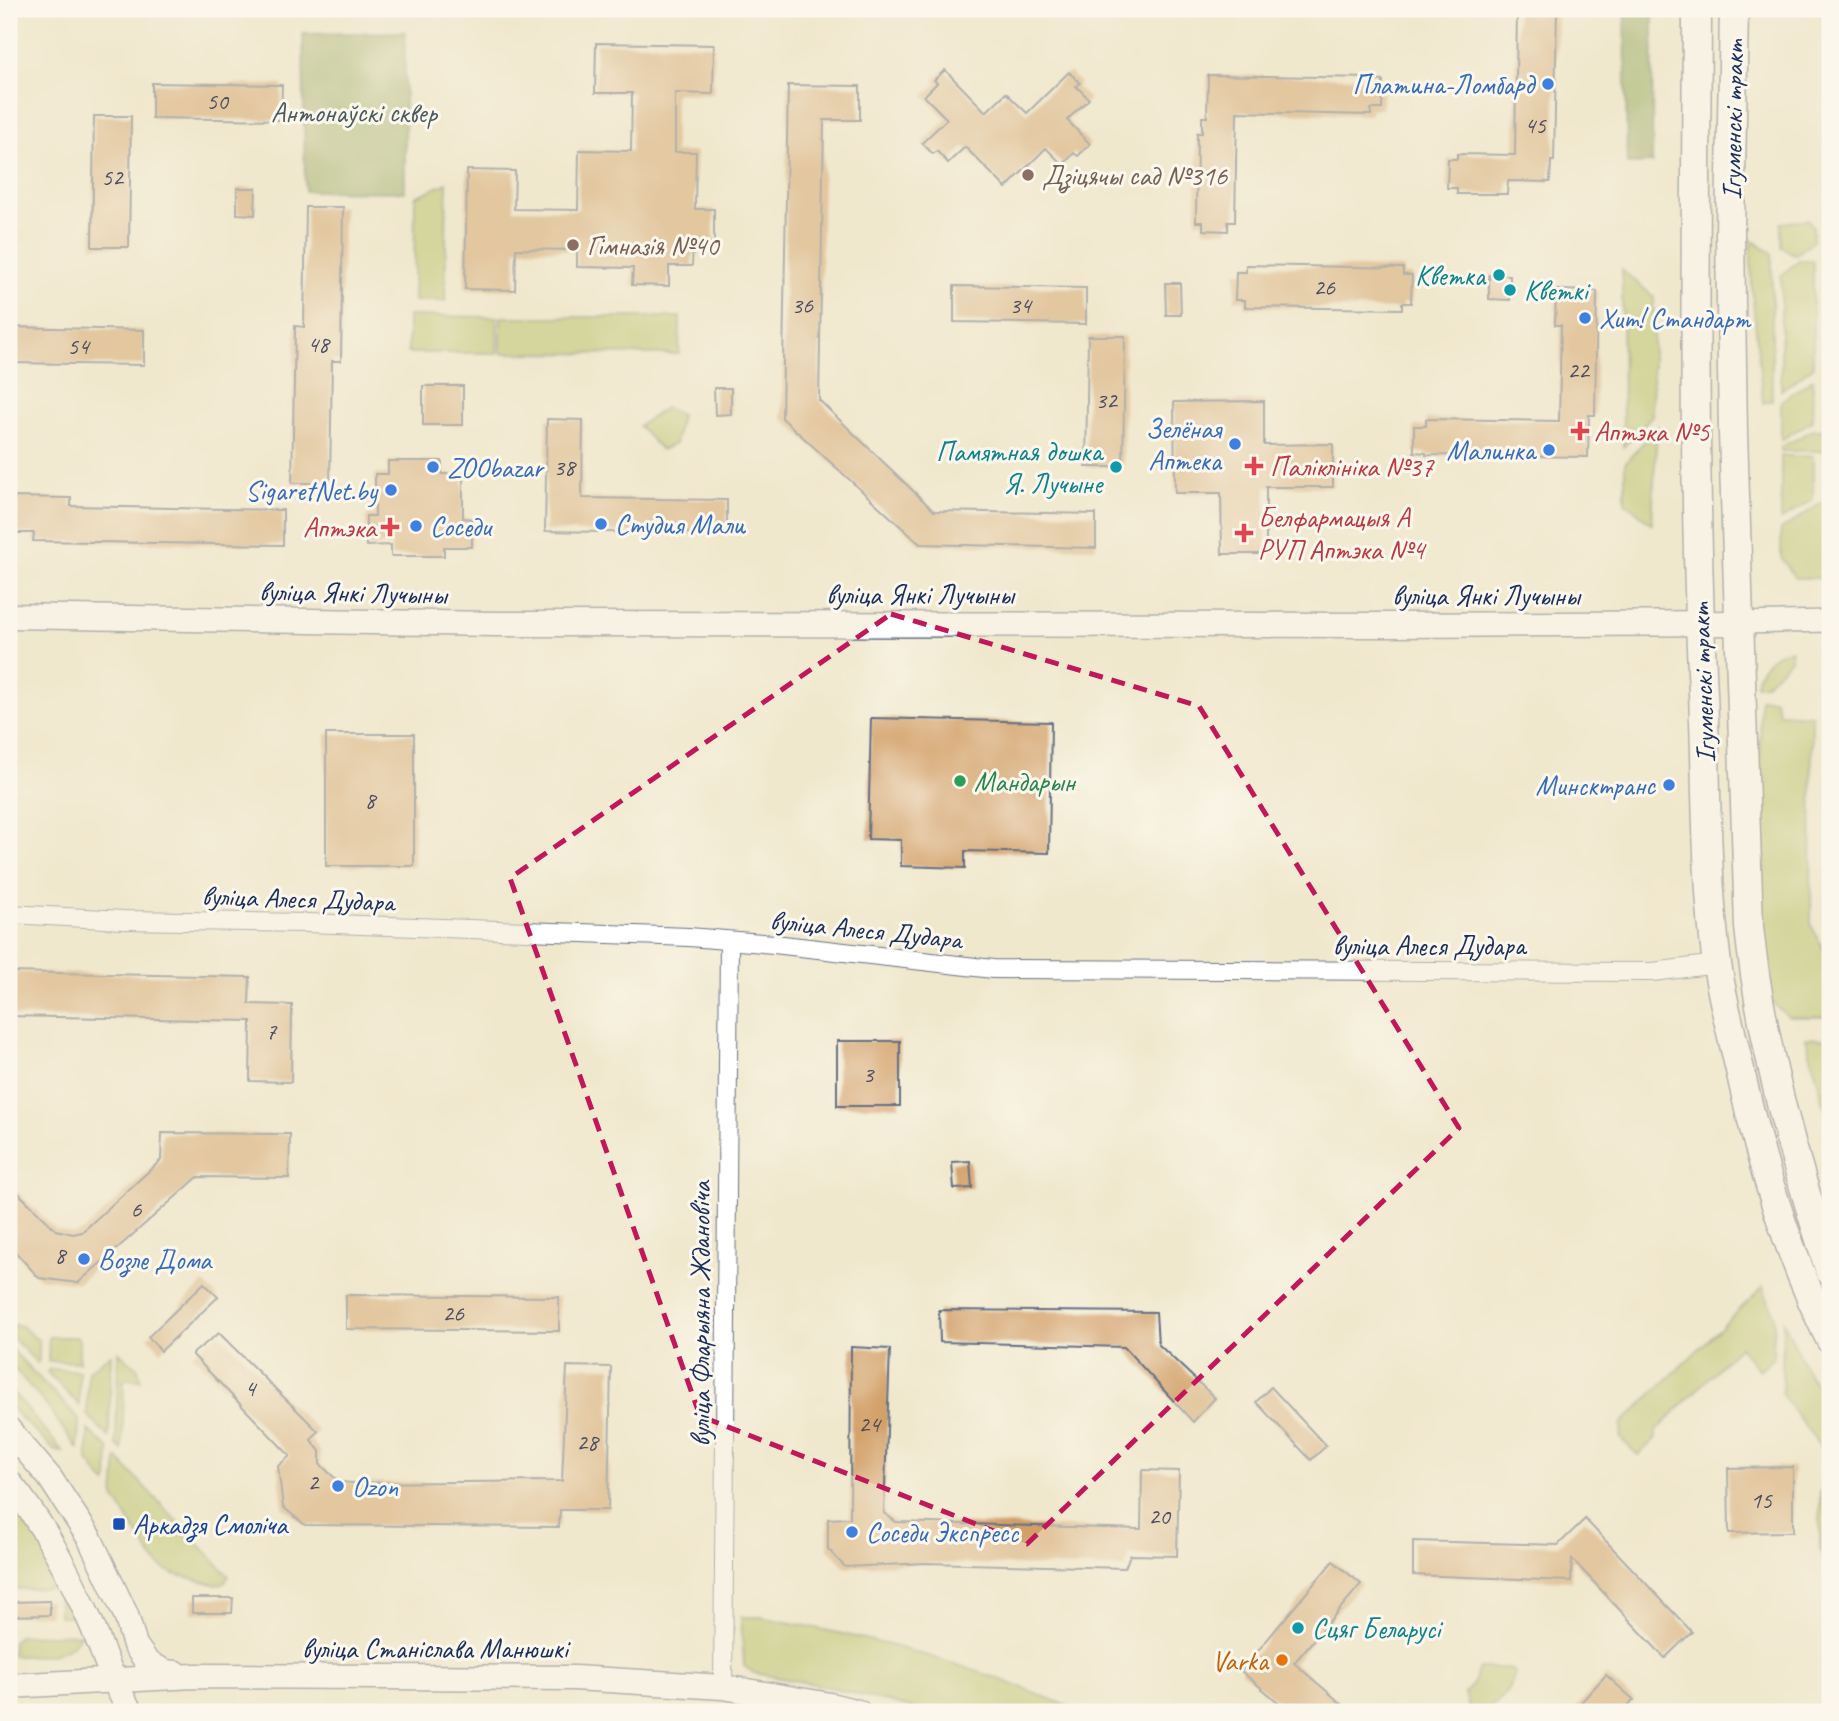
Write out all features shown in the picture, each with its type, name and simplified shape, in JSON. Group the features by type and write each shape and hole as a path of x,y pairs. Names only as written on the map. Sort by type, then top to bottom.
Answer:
{"main road":[{"name":"Ігуменскі тракт","path":"1697,9 1699,623 1707,820 1717,964 1773,1201 1811,1299 1830,1339"},
{"name":"Ігуменскі тракт","path":"1734,9 1730,234 1749,927 1756,985 1796,1158 1830,1271"},
{"name":"вуліца Янкі Лучыны","path":"9,616 496,624 1740,622"},
{"path":"9,1430 50,1478 90,1539 126,1615 135,1645 147,1662 165,1672 194,1675"},
{"path":"9,1482 60,1557 92,1625 113,1680 131,1712"},
{"name":"вуліца Станіслава Манюшкі","path":"9,1686 194,1675 575,1678 723,1687 858,1712"}],"street":[{"name":"вуліца Янкі Лучыны","path":"1740,622 1830,621"},
{"name":"вуліца Алеся Дудара","path":"9,914 676,937 774,944 993,969 1653,972 1717,964"},
{"name":"вуліца Фларыяна Ждановіча","path":"723,1687 729,942"}],"highlighted area":[{"path":"891,614 1199,706 1459,1128 1027,1544 700,1416 510,878"}],"green space":[{"path":"1625,9 1653,9 1652,163 1627,164"},
{"name":"Антонаўскі сквер","path":"405,32 405,192 305,191 303,34"},
{"path":"447,183 445,301 414,301 415,197"},
{"path":"1808,219 1813,227 1813,240 1796,255 1781,247 1781,223"},
{"path":"1750,239 1772,253 1772,400 1763,403 1752,290"},
{"path":"1799,260 1813,261 1813,367 1781,390 1781,276"},
{"path":"1622,270 1654,297 1652,416 1623,447"},
{"path":"408,316 498,317 497,353 408,353"},
{"path":"501,317 680,317 679,354 501,353"},
{"path":"1813,379 1812,421 1781,440 1781,401"},
{"path":"665,408 681,415 675,444 661,450 639,426"},
{"path":"1657,427 1652,524 1625,502 1625,463"},
{"path":"1813,430 1824,430 1830,435 1830,451 1781,451 1781,447"},
{"path":"1781,456 1813,456 1813,499 1781,520"},
{"path":"1823,502 1830,511 1830,578 1795,578 1781,557 1781,530"},
{"path":"1791,650 1791,659 1765,684 1756,685 1760,672 1768,662 1778,654"},
{"path":"1760,699 1775,699 1779,713 1812,715 1811,925 1830,961 1830,1017 1789,1017 1772,1003 1767,989 1762,914"},
{"path":"1806,1038 1830,1039 1830,1124 1829,1121"},
{"path":"1763,1287 1774,1316 1773,1358 1759,1370 1739,1347 1656,1431 1656,1438 1638,1455 1620,1438 1622,1423"},
{"path":"1783,1320 1809,1376 1830,1402 1830,1460 1782,1395"},
{"path":"14,1325 21,1326 39,1341 37,1363 9,1334"},
{"path":"49,1337 79,1337 79,1362 48,1361"},
{"path":"9,1347 79,1419 78,1449 43,1401 9,1363"},
{"path":"118,1351 138,1369 141,1380 124,1379 122,1450 116,1444"},
{"path":"111,1354 109,1437 87,1415 88,1371"},
{"path":"50,1369 79,1371 79,1405 47,1372"},
{"path":"9,1388 63,1452 55,1451 9,1406"},
{"path":"88,1430 109,1449 106,1484 88,1461"},
{"path":"117,1458 229,1576 224,1583 217,1585 174,1574 160,1566 152,1557 114,1497"},
{"path":"1823,1489 1830,1502 1830,1555 1822,1556 1820,1493"},
{"path":"9,1496 32,1525 79,1616 59,1616 59,1588 18,1589 12,1584"},
{"path":"741,1617 760,1617 802,1625 923,1654 1001,1680 1080,1712 926,1712 834,1688 754,1673 744,1666"},
{"path":"81,1634 75,1643 60,1653 12,1656 13,1641 18,1636"},
{"path":"1479,1668 1509,1668 1515,1673 1509,1688 1499,1701 1486,1709 1470,1711 1465,1693 1474,1683"}],"building":[{"path":"1517,9 1557,9 1554,161 1551,161 1550,182 1508,181 1507,194 1457,194 1457,188 1447,188 1448,159 1457,159 1457,154 1515,155"},
{"name":"Гімназія №40","path":"596,43 714,45 713,94 675,93 675,152 696,152 695,209 714,209 714,243 693,243 692,266 669,266 669,286 632,285 633,268 577,267 577,250 516,249 515,290 465,289 467,170 515,171 514,209 578,210 579,150 631,151 632,93 595,93"},
{"path":"945,70 986,112 1006,93 1027,113 1069,72 1080,83 1076,86 1089,99 1067,120 1090,144 1078,156 1074,153 1063,165 1046,148 1006,188 965,147 948,163 937,151 933,154 922,143 947,119 924,96 937,83 934,80"},
{"path":"1208,75 1371,78 1383,81 1382,109 1371,109 1371,115 1237,112 1235,222 1228,222 1228,231 1203,230 1203,222 1196,222 1197,133 1202,133 1202,117 1207,117"},
{"path":"152,83 282,85 281,120 152,118"},
{"path":"788,85 860,86 860,120 824,120 819,400 934,511 1096,514 1096,548 920,544 782,418"},
{"path":"94,116 131,116 129,247 92,247"},
{"path":"237,188 256,188 255,215 237,214"},
{"path":"306,207 343,207 341,361 332,361 330,483 292,483 295,326 304,327"},
{"path":"1246,265 1403,268 1403,275 1412,275 1411,303 1402,303 1402,309 1245,307 1245,300 1235,300 1236,272 1246,272"},
{"path":"1489,275 1510,275 1510,300 1489,299"},
{"path":"1165,283 1180,283 1181,315 1166,315"},
{"path":"954,286 1086,288 1086,324 954,322"},
{"path":"1556,290 1597,291 1595,415 1589,415 1588,457 1426,455 1414,452 1414,426 1426,426 1426,419 1559,421 1561,325 1555,325"},
{"path":"9,327 144,330 144,365 9,363"},
{"path":"1088,336 1125,336 1123,467 1086,467"},
{"path":"423,386 463,386 463,425 423,425"},
{"path":"714,388 731,388 731,414 715,415"},
{"name":"Паліклініка №37","path":"1264,401 1264,445 1333,444 1333,487 1266,487 1266,554 1222,554 1221,493 1175,493 1174,402"},
{"path":"547,419 583,420 582,498 727,500 727,534 545,531"},
{"path":"388,461 442,461 442,474 463,474 463,518 472,519 472,547 444,547 444,556 391,556 391,545 366,546 366,516 375,516 375,474 388,474"},
{"path":"9,497 71,498 71,506 283,510 283,545 33,541 34,533 9,533"},
{"name":"Мандарын","path":"871,718 1051,722 1049,853 965,851 965,868 901,866 901,840 868,839"},
{"path":"326,734 414,734 414,866 326,866"},
{"path":"9,972 250,977 249,1004 292,1005 291,1082 250,1081 251,1021 9,1016"},
{"path":"837,1041 900,1041 900,1106 837,1106"},
{"path":"162,1133 290,1134 289,1178 198,1177 78,1283 39,1278 9,1245 9,1184 56,1230 73,1234 82,1232 161,1160"},
{"path":"970,1161 972,1188 954,1189 952,1162"},
{"path":"204,1283 218,1297 161,1351 148,1337"},
{"path":"346,1295 559,1297 559,1331 346,1329"},
{"path":"939,1310 1156,1312 1158,1344 1215,1398 1193,1422 1124,1347 940,1342"},
{"path":"219,1333 318,1431 311,1440 320,1451 320,1464 339,1482 562,1481 567,1366 611,1367 608,1510 560,1510 559,1527 305,1525 283,1507 278,1466 290,1456 192,1354"},
{"path":"851,1347 890,1349 884,1513 896,1522 1141,1529 1142,1470 1179,1471 1177,1556 1130,1555 1125,1568 926,1563 845,1567 828,1549 828,1519 850,1518"},
{"path":"1271,1387 1326,1446 1311,1460 1256,1402"},
{"path":"1793,1467 1793,1532 1729,1533 1728,1468"},
{"path":"1585,1519 1692,1632 1665,1658 1572,1559 1571,1581 1413,1575 1413,1541 1558,1545"},
{"path":"1333,1561 1361,1584 1294,1663 1351,1712 1290,1712 1241,1671"},
{"path":"192,1598 233,1598 232,1613 192,1613"},
{"path":"50,1601 50,1615 10,1616 10,1602"},
{"path":"1606,1675 1634,1700 1623,1712 1572,1712"}],"place":[{"name":"Платина-Ломбард","path":"1548,84"},
{"name":"Дзіцячы сад №316","path":"1028,175"},
{"name":"Гімназія №40","path":"573,245"},
{"name":"Кветка","path":"1499,275"},
{"name":"Кветкі","path":"1510,290"},
{"name":"Хит! Стандарт","path":"1585,318"},
{"name":"Аптэка №5","path":"1580,431"},
{"name":"Зелёная Аптека","path":"1235,444"},
{"name":"Малинка","path":"1549,450"},
{"name":"Паліклініка №37","path":"1254,466"},
{"name":"ZOObazar","path":"433,467"},
{"name":"Памятная дошка Я. Лучыне","path":"1116,467"},
{"name":"SigaretNet.by","path":"391,490"},
{"name":"Студия Мали","path":"601,524"},
{"name":"Соседи","path":"416,526"},
{"name":"Аптэка","path":"390,527"},
{"name":"Белфармацыя А РУП Аптэка №4","path":"1244,533"},
{"name":"Мандарын","path":"960,781"},
{"name":"Минсктранс","path":"1669,785"},
{"name":"Возле Дома","path":"84,1259"},
{"name":"Ozon","path":"338,1486"},
{"name":"Аркадзя Смоліча","path":"119,1524"},
{"name":"Соседи Экспресс","path":"852,1532"},
{"name":"Сцяг Беларусі","path":"1298,1628"},
{"name":"Varka","path":"1282,1660"}]}
